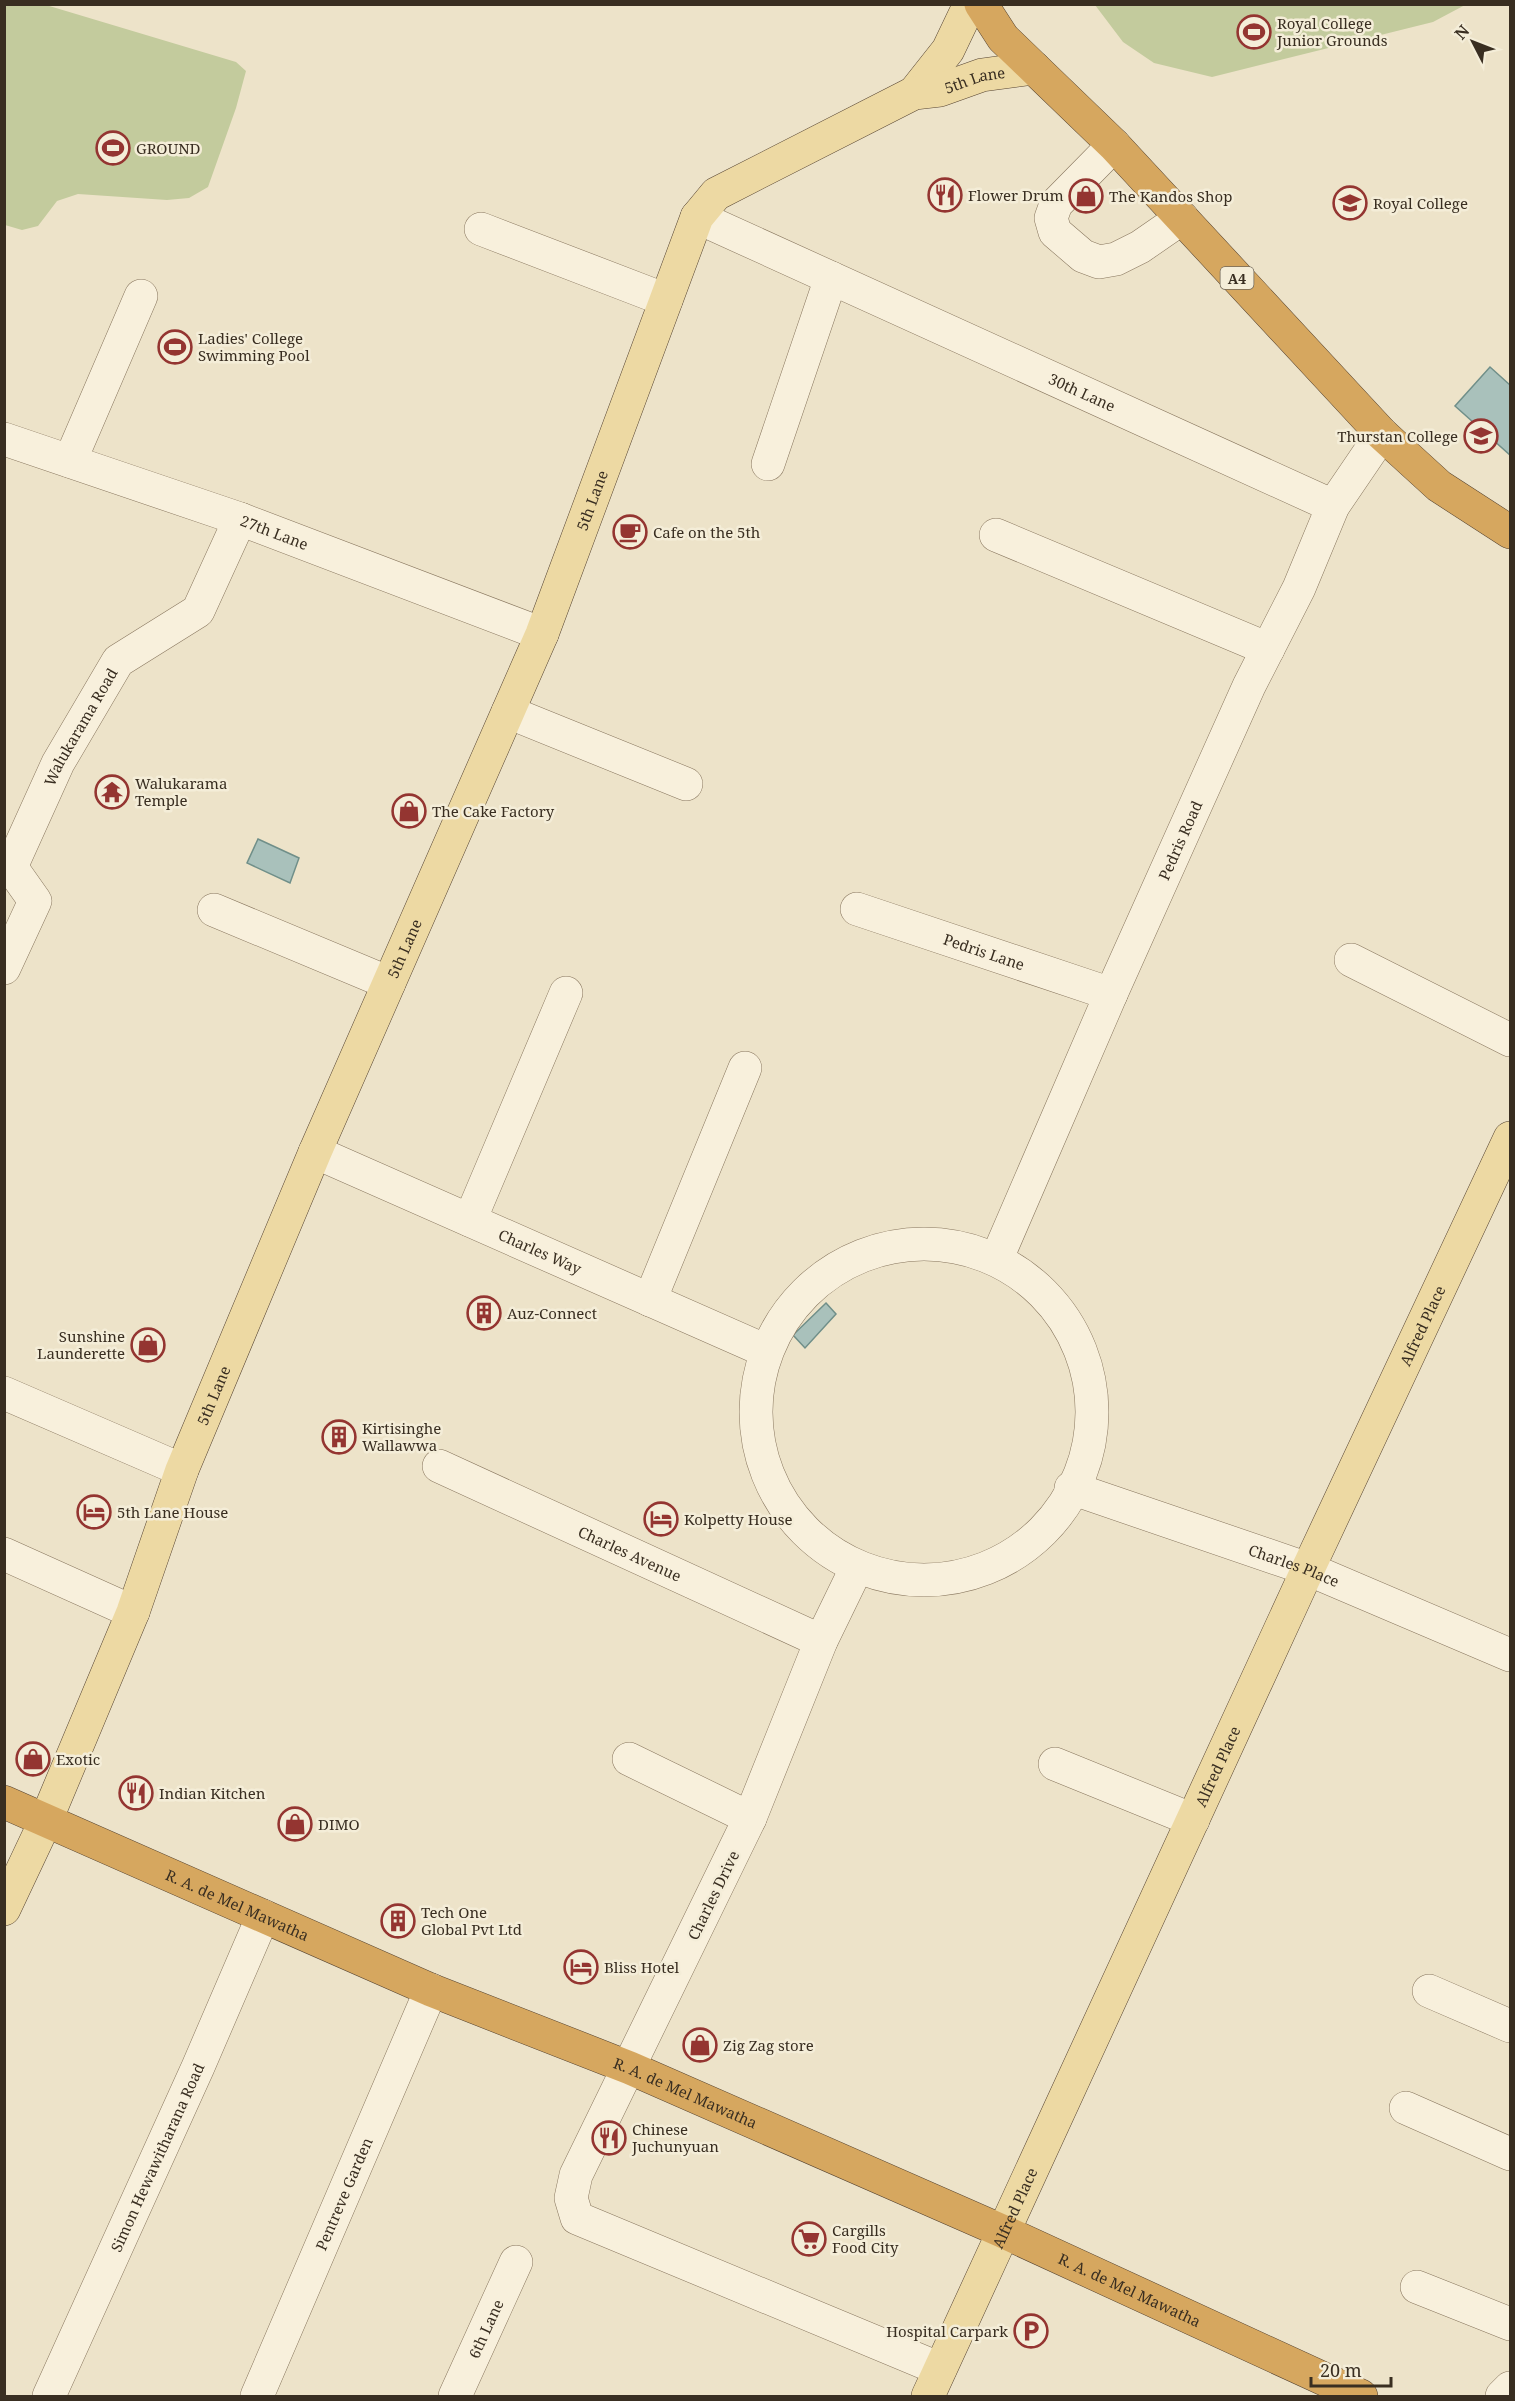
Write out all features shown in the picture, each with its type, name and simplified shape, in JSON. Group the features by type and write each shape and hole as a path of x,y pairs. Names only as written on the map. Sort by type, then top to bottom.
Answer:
{"highway":[{"name":"A4","path":"981,4 1003,38 1113,145 1382,434 1439,486 1510,532"},
{"name":"R. A. de Mel Mawatha","path":"4,1802 431,1990 630,2068 1002,2231 1361,2397"}],"main road":[{"name":"5th Lane","path":"914,93 948,50 970,4"},
{"name":"5th Lane","path":"4,1909 46,1820 133,1612 182,1470 315,1152 542,634 697,217 716,194 914,93 940,90 982,75 1034,68"},
{"name":"Alfred Place","path":"934,2383 1308,1569 1510,1138"}],"street":[{"path":"1113,145 1056,204 1051,218 1055,232 1083,256 1099,262 1116,259 1140,247 1182,218"},
{"name":"30th Lane","path":"697,217 1333,506"},
{"path":"482,229 666,300"},
{"path":"768,464 831,278"},
{"path":"70,461 141,296"},
{"name":"Pedris Road","path":"997,1258 1111,994 1249,686 1299,588 1333,506 1382,434"},
{"name":"27th Lane","path":"4,439 240,519 542,634"},
{"name":"Walukarama Road","path":"4,968 35,902 11,867 58,763 118,661 198,611 240,519"},
{"path":"996,535 1268,649"},
{"path":"508,712 686,784"},
{"name":"Pedris Lane","path":"857,909 1111,994"},
{"path":"214,910 389,983"},
{"path":"1351,960 1510,1040"},
{"path":"470,1220 566,993"},
{"path":"650,1300 745,1068"},
{"name":"Charles Way","path":"315,1152 766,1351"},
{"path":"944,1243 997,1258 1037,1285 1068,1322 1087,1366 1093,1414 1085,1462 1060,1512 1019,1551 968,1575 912,1581 856,1569 813,1541 779,1501 759,1453 754,1401 766,1351 794,1303 837,1267 867,1254 888,1246 944,1243"},
{"path":"4,1393 182,1470"},
{"name":"Charles Avenue","path":"439,1466 821,1641"},
{"name":"Charles Place","path":"1071,1488 1308,1569 1510,1656"},
{"path":"4,1554 133,1612"},
{"name":"Charles Drive","path":"856,1569 821,1641 750,1818 576,2175 571,2198 577,2218 934,2383"},
{"path":"629,1759 750,1818"},
{"path":"1055,1764 1193,1820"},
{"name":"Simon Hewawitharana Road","path":"50,2397 263,1916"},
{"name":"Pentreve Garden","path":"257,2397 431,1990"},
{"path":"1429,1991 1510,2026"},
{"path":"1406,2108 1510,2154"},
{"name":"6th Lane","path":"455,2397 516,2262"},
{"path":"1417,2287 1510,2324"},
{"path":"1502,2397 1510,2388"}],"green space":[{"name":"GROUND","path":"4,5 46,5 236,62 246,71 236,108 208,187 189,198 167,200 78,194 57,201 38,226 22,230 5,225"},
{"name":"Royal College Junior Grounds","path":"1095,5 1465,5 1433,22 1212,77 1154,63 1123,42"}],"water":[{"path":"1490,367 1510,385 1510,455 1455,406"},
{"path":"258,839 299,858 290,883 247,863"},
{"path":"826,1303 836,1314 805,1348 793,1335"}],"place":[{"name":"Royal College Junior Grounds","path":"1254,32"},
{"name":"GROUND","path":"113,148"},
{"name":"Flower Drum","path":"945,195"},
{"name":"The Kandos Shop","path":"1086,196"},
{"name":"Royal College","path":"1350,203"},
{"name":"Ladies' College Swimming Pool","path":"175,347"},
{"name":"Thurstan College","path":"1481,436"},
{"name":"Cafe on the 5th","path":"630,532"},
{"name":"Walukarama Temple","path":"112,792"},
{"name":"The Cake Factory","path":"409,811"},
{"name":"Auz-Connect","path":"484,1313"},
{"name":"Sunshine Launderette","path":"148,1345"},
{"name":"Kirtisinghe Wallawwa","path":"339,1437"},
{"name":"5th Lane House","path":"94,1512"},
{"name":"Kolpetty House","path":"661,1519"},
{"name":"Exotic","path":"33,1759"},
{"name":"Indian Kitchen","path":"136,1793"},
{"name":"DIMO","path":"295,1824"},
{"name":"Tech One Global Pvt Ltd","path":"398,1921"},
{"name":"Bliss Hotel","path":"581,1967"},
{"name":"Zig Zag store","path":"700,2045"},
{"name":"Chinese Juchunyuan","path":"609,2138"},
{"name":"Cargills Food City","path":"809,2239"},
{"name":"Hospital Carpark","path":"1031,2331"}]}
